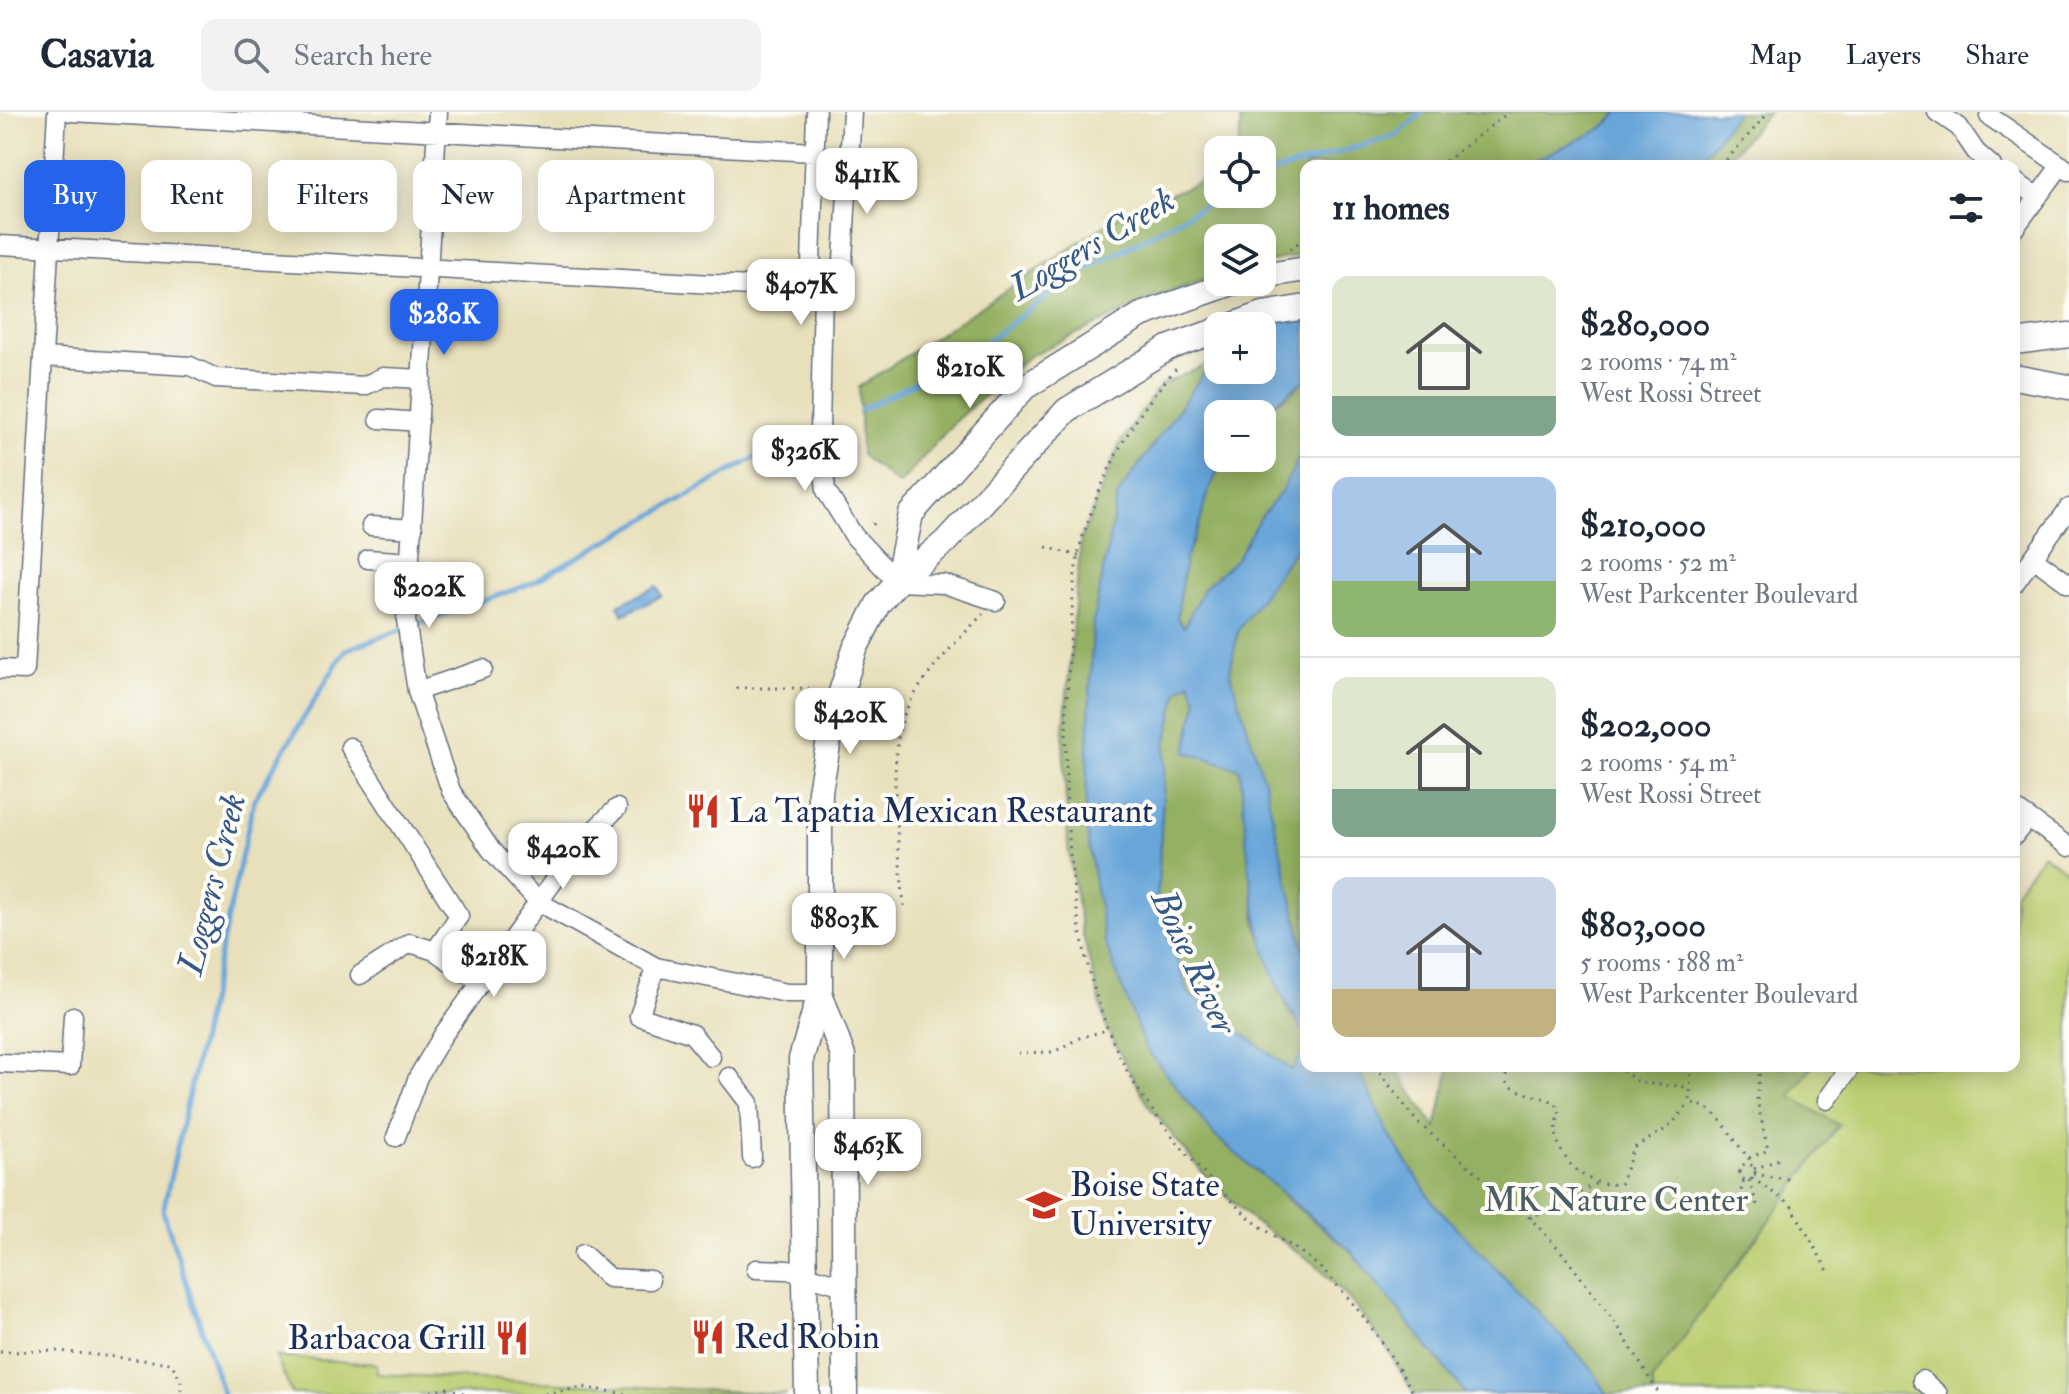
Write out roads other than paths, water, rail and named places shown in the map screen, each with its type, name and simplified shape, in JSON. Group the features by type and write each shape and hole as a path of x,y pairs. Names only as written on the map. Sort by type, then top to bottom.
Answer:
{"main road":[{"path":"1276,274 1300,270"},
{"path":"897,582 911,514 1025,387 1141,315 1204,293"},
{"path":"1275,312 1300,308"},
{"path":"2020,341 2069,335"},
{"path":"807,1394 801,1059 820,993 820,791 833,717 855,649 878,604 897,582 945,542 1067,410 1204,338"},
{"path":"2020,378 2069,387"},
{"path":"820,993 843,1056 845,1394"}],"street":[{"path":"0,669 25,670 57,112"},
{"path":"71,112 814,152"},
{"path":"438,112 406,620 417,691 451,791 491,850 537,901 656,967 787,993 820,993"},
{"path":"816,112 811,265 823,290 820,429 826,491 854,536 897,582 944,584 996,601"},
{"path":"0,245 823,290 842,276 852,112"},
{"path":"1937,112 1959,127 1985,160"},
{"path":"1989,116 2065,168 2020,221"},
{"path":"2020,185 2038,197"},
{"path":"43,357 190,366 216,378 364,386 383,377 422,379"},
{"path":"379,419 419,422"},
{"path":"2020,576 2069,508"},
{"path":"371,526 413,529"},
{"path":"2033,558 2069,584"},
{"path":"368,559 411,562"},
{"path":"417,691 483,669"},
{"path":"350,747 459,916 435,951"},
{"path":"396,1137 418,1077 480,982 581,843 617,808"},
{"path":"2021,813 2069,847"},
{"path":"360,975 410,943 435,951 480,982"},
{"path":"656,967 639,1016 692,1034 711,1057"},
{"path":"0,1063 70,1066 73,1016"},
{"path":"1827,1100 1847,1072"},
{"path":"729,1077 749,1103 752,1158"},
{"path":"583,1254 609,1278 650,1280"},
{"path":"756,1269 805,1275 844,1286"},
{"path":"1922,1380 1938,1394"}],"water":[{"path":"1619,112 1737,112 1701,160 1535,160 1602,129"},
{"path":"1300,306 1300,383 1276,401 1204,400 1204,472 1218,472 1185,559 1177,618 1184,627 1203,589 1236,559 1258,521 1282,491 1300,455 1300,542 1238,630 1230,672 1265,784 1300,933 1300,1025 1287,1005 1262,941 1250,872 1240,769 1186,752 1197,701 1190,682 1178,690 1166,744 1157,901 1189,994 1292,1070 1300,1057 1300,1072 1360,1072 1388,1133 1434,1204 1592,1369 1607,1394 1466,1394 1350,1250 1215,1136 1145,1047 1105,943 1085,822 1093,622 1118,495 1204,373 1204,384 1276,384 1276,321"},
{"path":"657,586 662,596 623,615 618,605"}],"waterway":[{"name":"Loggers Creek","path":"1315,160 1397,135 1423,112"},
{"name":"Loggers Creek","path":"1276,172 1300,164"},
{"name":"Loggers Creek","path":"861,410 967,356 1075,276 1204,206"},
{"name":"Loggers Creek","path":"413,626 532,583 790,438"},
{"name":"Loggers Creek","path":"223,1394 163,1211 254,800 345,650 403,629"}],"place":[{"name":"La Tapatia Mexican Restaurant","path":"703,811"},
{"name":"Boise State University","path":"1044,1205"},
{"name":"Red Robin","path":"708,1337"},
{"name":"Barbacoa Grill","path":"512,1338"}],"water label":[{"name":"Boise River","path":"1194,962"}],"park label":[{"name":"MK Nature Center","path":"1616,1200"}]}
